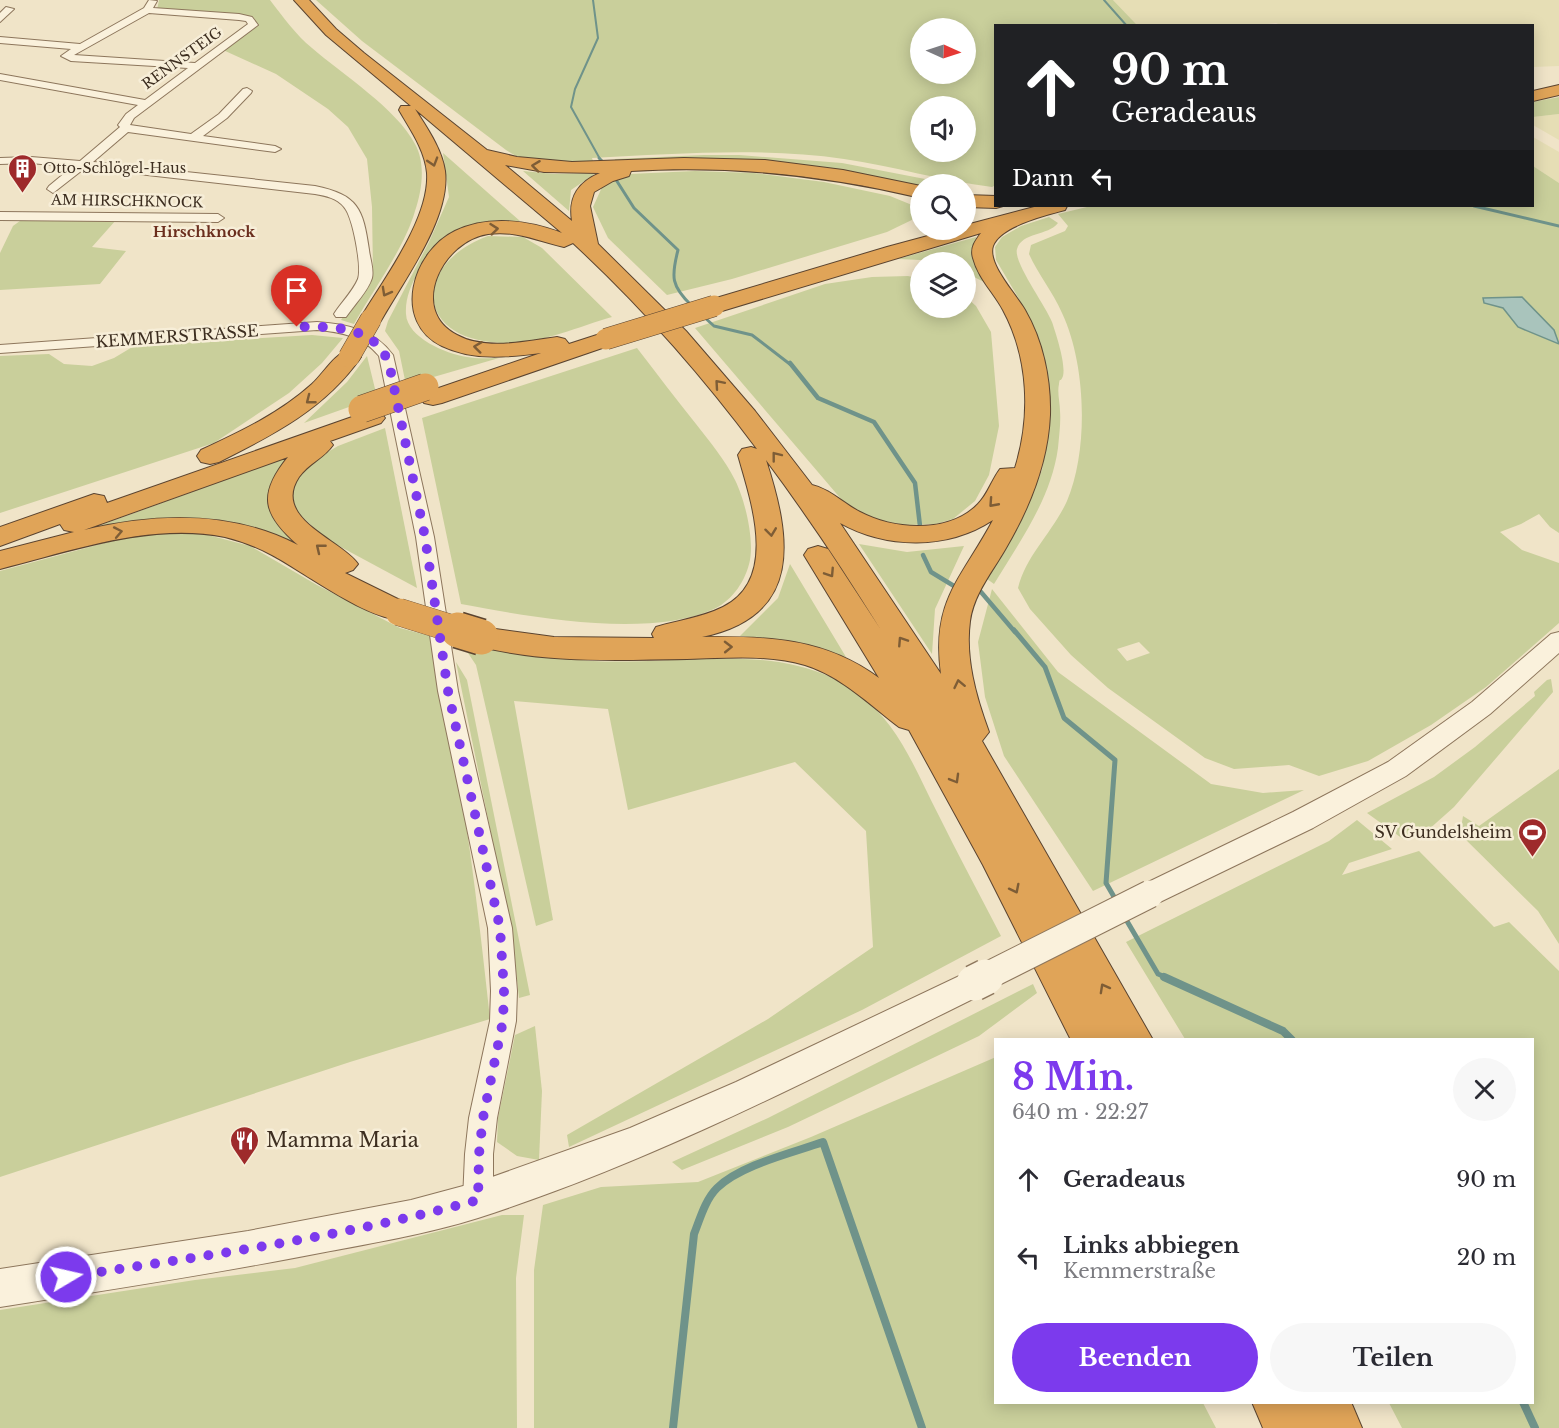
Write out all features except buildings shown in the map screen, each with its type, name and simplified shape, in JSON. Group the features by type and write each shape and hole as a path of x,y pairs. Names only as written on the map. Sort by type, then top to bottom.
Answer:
{"highway":[{"path":"286,0 319,36 407,110 512,193 564,241 661,342 752,455 842,591 926,728 988,837 1092,1038"},
{"path":"301,0 331,32 359,56 564,222 676,334 726,392 796,483 919,666 997,799 1131,1038"},
{"path":"1534,89 1559,83"},
{"path":"1534,96 1559,90"},
{"path":"179,472 289,415 314,397 336,375 349,357 425,222 436,185 436,173 428,148 407,110"},
{"path":"477,150 528,166 610,171 663,168 771,171 865,185 910,198"},
{"path":"588,245 580,216 580,199 588,186 610,171 712,163 767,166 848,176 910,190"},
{"path":"976,203 994,205"},
{"path":"976,219 1016,209 1044,207"},
{"path":"709,302 834,269 1016,209"},
{"path":"997,799 967,718 957,680 954,648 955,619 966,590 1016,504 1029,468 1036,431 1037,390 1032,357 1021,325 986,267 982,253 989,237 1016,209"},
{"path":"564,241 523,228 497,228 472,232 447,244 428,269 422,289 426,318 435,332 449,340 465,346 496,349 557,344 602,335"},
{"path":"429,392 709,302 910,234"},
{"path":"834,269 910,266"},
{"path":"796,483 844,516 869,526 901,532 936,532 958,528 978,518 996,502 1011,467 1018,436 1021,398 1018,364 1008,330 997,308 987,295 976,287"},
{"path":"0,550 557,344"},
{"path":"0,537 179,472 364,417"},
{"path":"364,417 300,457 287,471 280,485 281,505 290,521 322,551 403,605"},
{"path":"480,629 506,626 567,633 635,635 695,630 723,620 740,610 754,599 763,586 772,554 768,513 752,455"},
{"path":"0,560 124,531 164,526 210,527 254,536 272,544 356,592 480,629 554,648 605,650 734,647 783,649 816,657 849,672 878,692 897,710 926,728"},
{"path":"1278,1404 1290,1428"},
{"path":"1324,1404 1336,1428"}],"street":[{"path":"153,0 147,10 66,57 196,66"},
{"path":"0,19 9,9"},
{"name":"RENNSTEIG","path":"53,189 80,164 126,128 124,125 130,116 250,29 252,22 239,17 147,10"},
{"path":"0,40 81,47"},
{"path":"0,77 83,90 146,104"},
{"path":"194,137 222,116 247,91"},
{"path":"126,128 275,149"},
{"path":"0,161 32,160 80,164 315,190 343,198 349,202 356,213 366,272 364,281 341,314"},
{"name":"AM HIRSCHKNOCK","path":"0,216 218,218"},
{"name":"KEMMERSTRASSE","path":"0,350 316,326 350,331 373,341 386,355 425,537 448,691 500,928 504,991 503,1021 483,1118 479,1154 478,1200"},
{"path":"0,1288 248,1250 411,1218 478,1200 635,1143 748,1093 974,983 1303,820 1397,769 1454,729 1559,640"}],"shaded area":[{"path":"1113,0 1559,0 1559,66 1534,67 1534,24 1136,24"},
{"path":"1559,114 1559,140 1534,126 1534,117"},
{"path":"1534,138 1559,152 1559,183 1534,167"}],"green space":[{"path":"159,0 270,0 290,26 312,48 396,118 415,144 421,160 422,177 415,211 396,254 354,324 341,320 373,273 372,207 367,159 348,127 328,109 276,74 223,50 254,21 157,10"},
{"path":"316,0 1113,0 1136,24 994,24 994,186 992,187 976,184 976,174 923,174 844,159 781,153 718,152 592,158 594,164 521,159 362,41"},
{"path":"1559,97 1559,114 1534,117 1534,102"},
{"path":"443,153 520,221 466,228 442,240 433,249 411,286 406,308 408,323 420,337 449,352 471,358 499,358 406,385 399,351 385,331 449,197"},
{"path":"739,155 842,163 910,176 910,184 822,168 614,163 615,159"},
{"path":"1534,167 1559,183 1559,533 1550,527 1539,514 1500,532 1522,550 1559,563 1559,623 1486,687 1431,725 1368,761 1319,776 1289,765 1234,769 1205,758 1108,688 1071,655 1030,609 1018,588 1033,554 1067,501 1079,457 1082,407 1076,357 1070,334 1058,305 1029,254 1031,245 1065,231 1068,226 1058,214 1087,207 1534,207","holes":["1139,642 1150,653 1127,661 1117,649"]},
{"path":"523,171 554,174 596,173 571,190 569,211"},
{"path":"695,171 754,173 824,182 890,196 910,204 910,221 887,232 732,279 667,295 608,238 593,207 603,185 629,174"},
{"path":"1049,217 1058,223 1024,240 1017,249 1017,255 1025,274 1049,315 1062,357 1064,371 1058,387 1060,420 1058,448 1049,485 1042,502 994,584 987,579 1031,497 1042,470 1048,433 1034,333 1019,299 996,260 995,247 1002,237 1021,226"},
{"path":"24,218 116,220 92,247 126,251 100,284 0,290 0,253 13,226"},
{"path":"488,236 523,237 542,248 612,317 557,335 515,343 472,338 451,328 438,315 433,298 436,281 446,264 464,248"},
{"path":"965,240 976,240 975,249 992,286 976,278 976,252 923,252"},
{"path":"910,256 910,260 898,259"},
{"path":"910,276 910,318 976,318 976,306 991,332 999,426 989,475 975,501 953,519 936,524 906,525 876,520 847,506 695,328 825,284 872,277"},
{"path":"312,335 343,338 322,363 289,393 214,443 0,513 0,356 49,354 64,364 92,366 114,358 134,346"},
{"path":"637,348 717,451 739,488 748,519 751,551 748,567 738,589 714,609 687,618 656,623 589,623 461,604 422,418"},
{"path":"367,356 377,397 304,423 347,382"},
{"path":"385,428 417,588 326,539 296,511 290,487 302,467 338,446"},
{"path":"296,454 276,517 284,532 297,544 298,548 250,527 222,520 159,521 74,535"},
{"path":"174,532 208,535 250,546 317,585 400,628 430,636 459,779 490,1019 350,1062 0,1177 0,571 127,537"},
{"path":"859,544 907,552 964,546 935,609 932,654"},
{"path":"790,564 846,657 804,644 740,636 778,598"},
{"path":"992,589 1058,672 1211,784 1263,793 1304,790 1093,891 1004,756 985,697 978,642"},
{"path":"462,644 593,661 753,659 792,665 828,676 861,696 897,736 1001,936 862,1010 569,1147 567,1135 768,1019 873,947 866,831 795,762 628,810 608,709 514,701 553,920 536,926 476,665"},
{"path":"456,662 467,680 530,995 519,998 512,936"},
{"path":"1551,679 1553,692 1454,807 1418,839 1403,839 1367,813 1434,777 1475,747 1535,696 1534,692"},
{"name":"SV Gundelsheim","path":"1559,769 1559,944 1538,911 1460,834 1463,816 1479,826"},
{"path":"1357,820 1392,849 1349,863 1342,875 1419,851 1494,927 1509,922 1559,971 1559,1428 1402,1428 1390,1404 1534,1404 1534,1038 1184,1038 1126,942 1329,841"},
{"path":"1033,984 1037,993 979,1036 788,1127 682,1170 672,1162 768,1118"},
{"path":"535,1026 542,1091 539,1160 517,1156 497,1142 498,1118 515,1035"},
{"path":"994,1058 994,1404 1204,1404 1216,1428 534,1428 534,1270 543,1205 601,1187 698,1182 811,1137"},
{"path":"502,1215 524,1215 516,1278 517,1428 0,1428 0,1310 195,1280 295,1268"}],"water":[{"path":"1522,297 1554,330 1559,344 1518,327 1503,308 1484,303 1483,298"}],"waterway":[{"path":"593,0 598,38 575,89 571,107 600,159"},
{"path":"1104,0 1125,24"},
{"path":"600,159 606,165"},
{"path":"613,175 634,208 678,250 674,281 680,293 692,306"},
{"path":"1478,207 1559,226"},
{"path":"703,316 714,326 752,335 791,365"},
{"path":"790,363 818,398 874,422 915,483 920,526"},
{"path":"923,555 931,572 954,586"},
{"path":"981,592 1015,632"},
{"path":"1014,630 1045,667 1064,718 1115,760 1106,883 1117,902"},
{"path":"1124,916 1158,974 1168,978"},
{"path":"1164,977 1283,1031 1290,1038"},
{"path":"673,1428 694,1234 706,1204 717,1188 752,1166 823,1142 922,1428"},
{"path":"1524,1404 1535,1428"}],"place":[{"name":"Otto-Schlögel-Haus","path":"22,194"},
{"name":"SV Gundelsheim","path":"1533,858"},
{"name":"Mamma Maria","path":"245,1166"}],"district":[{"name":"Hirschknock","path":"204,231"}],"route":[{"path":"66,1277 248,1250 411,1218 478,1200 479,1154 483,1118 503,1021 504,991 500,928 448,691 425,537 390,368 380,346 365,337 335,327 297,327"}]}
